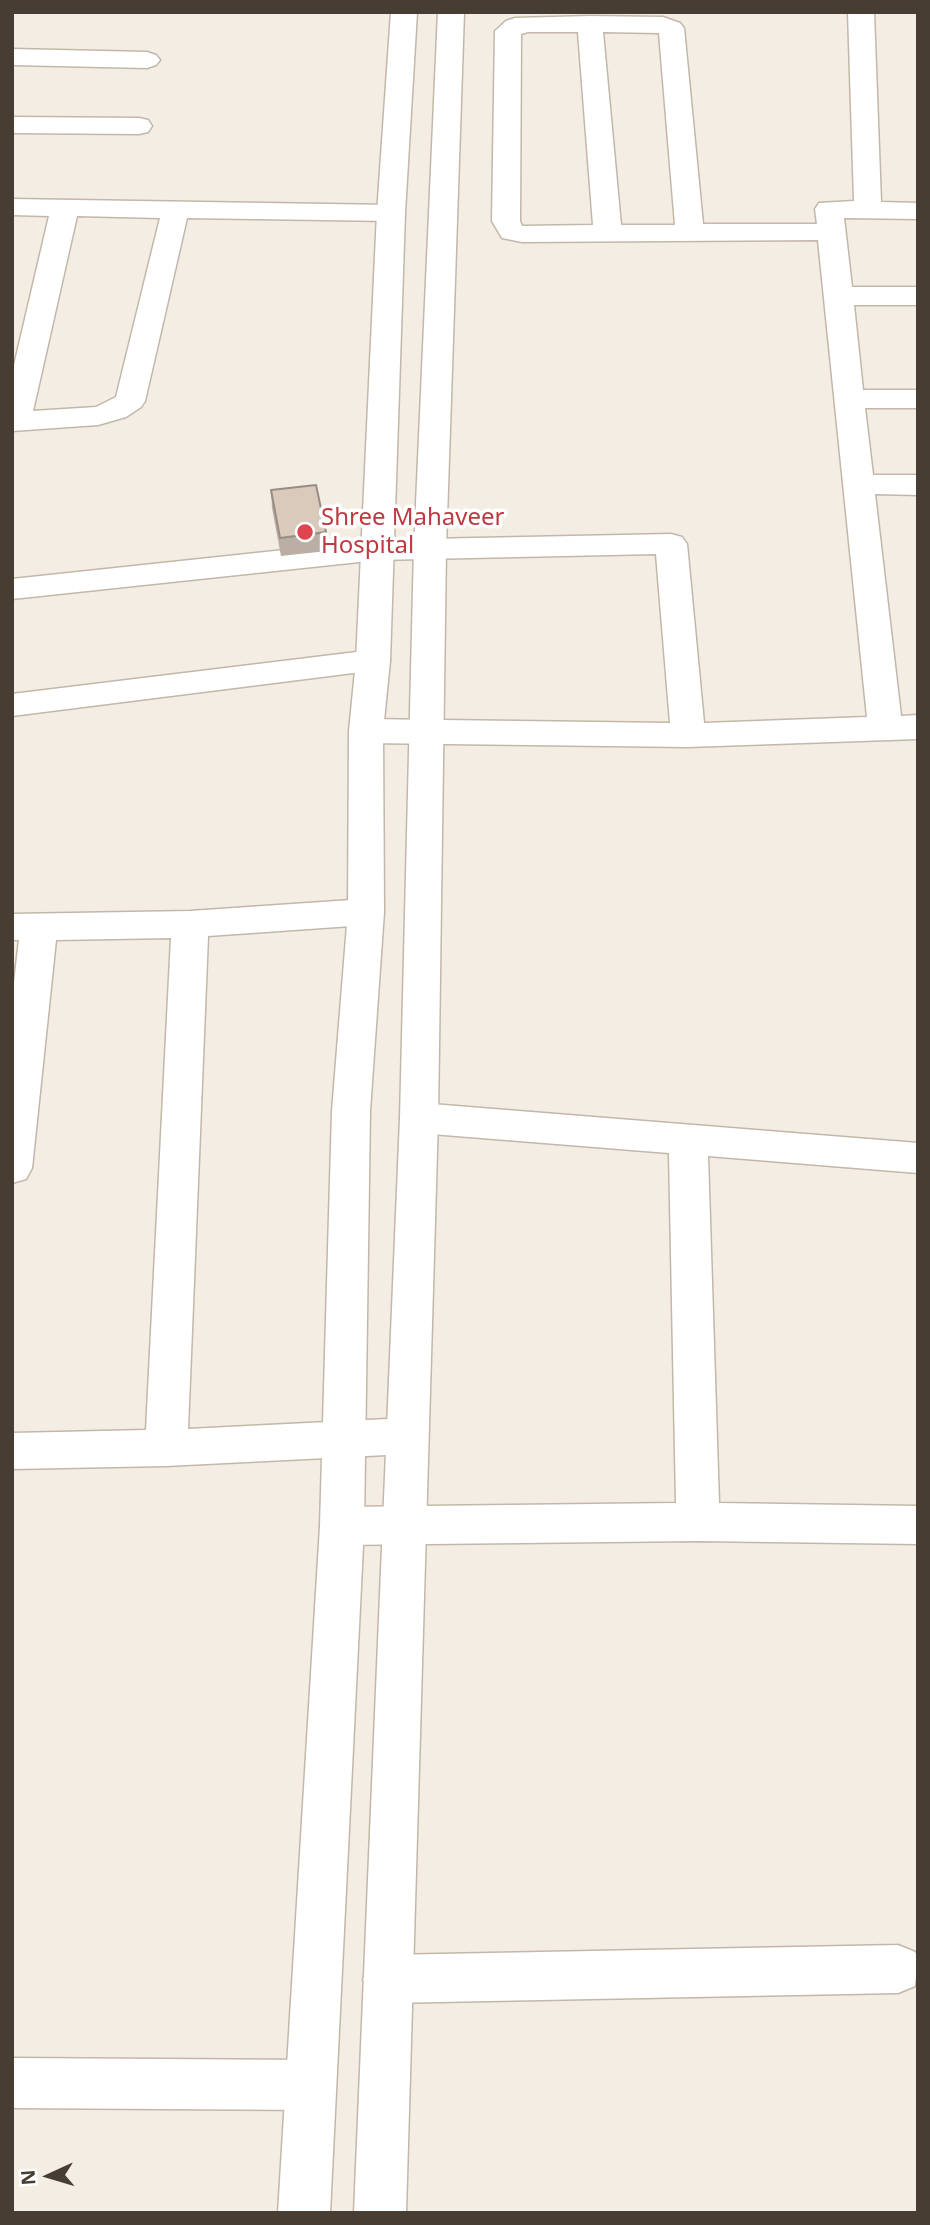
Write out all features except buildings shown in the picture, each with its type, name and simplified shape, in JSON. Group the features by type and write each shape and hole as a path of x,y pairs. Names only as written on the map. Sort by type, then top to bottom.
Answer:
{"street":[{"path":"304,2213 346,1438 351,1111 366,912 366,731 373,662 391,214 404,12"},
{"path":"380,2213 419,1118 430,548 451,12"},
{"path":"861,12 868,210"},
{"path":"690,233 671,29 663,24 527,24 508,31 506,221 512,232 522,234 608,233 690,233 831,232"},
{"path":"590,24 608,233"},
{"path":"12,57 146,60"},
{"path":"12,125 139,126"},
{"path":"12,206 391,214"},
{"path":"65,208 14,422 98,416 116,411 130,401 175,211"},
{"path":"366,731 688,735 909,733 859,484 829,209 918,211"},
{"path":"838,296 918,296"},
{"path":"850,399 918,399"},
{"path":"859,484 918,485"},
{"path":"12,589 378,550 671,544 688,735"},
{"path":"12,705 373,662"},
{"path":"12,1168 25,927 191,924 366,912"},
{"path":"166,1448 191,924"},
{"path":"419,1118 918,1158"},
{"path":"688,1141 698,1522"},
{"path":"12,1451 166,1448 407,1436"},
{"path":"342,1526 404,1523 698,1522 918,1525"},
{"path":"388,1979 898,1969"},
{"path":"12,2083 311,2085"}],"place":[{"name":"Shree Mahaveer Hospital","path":"305,532"}]}
